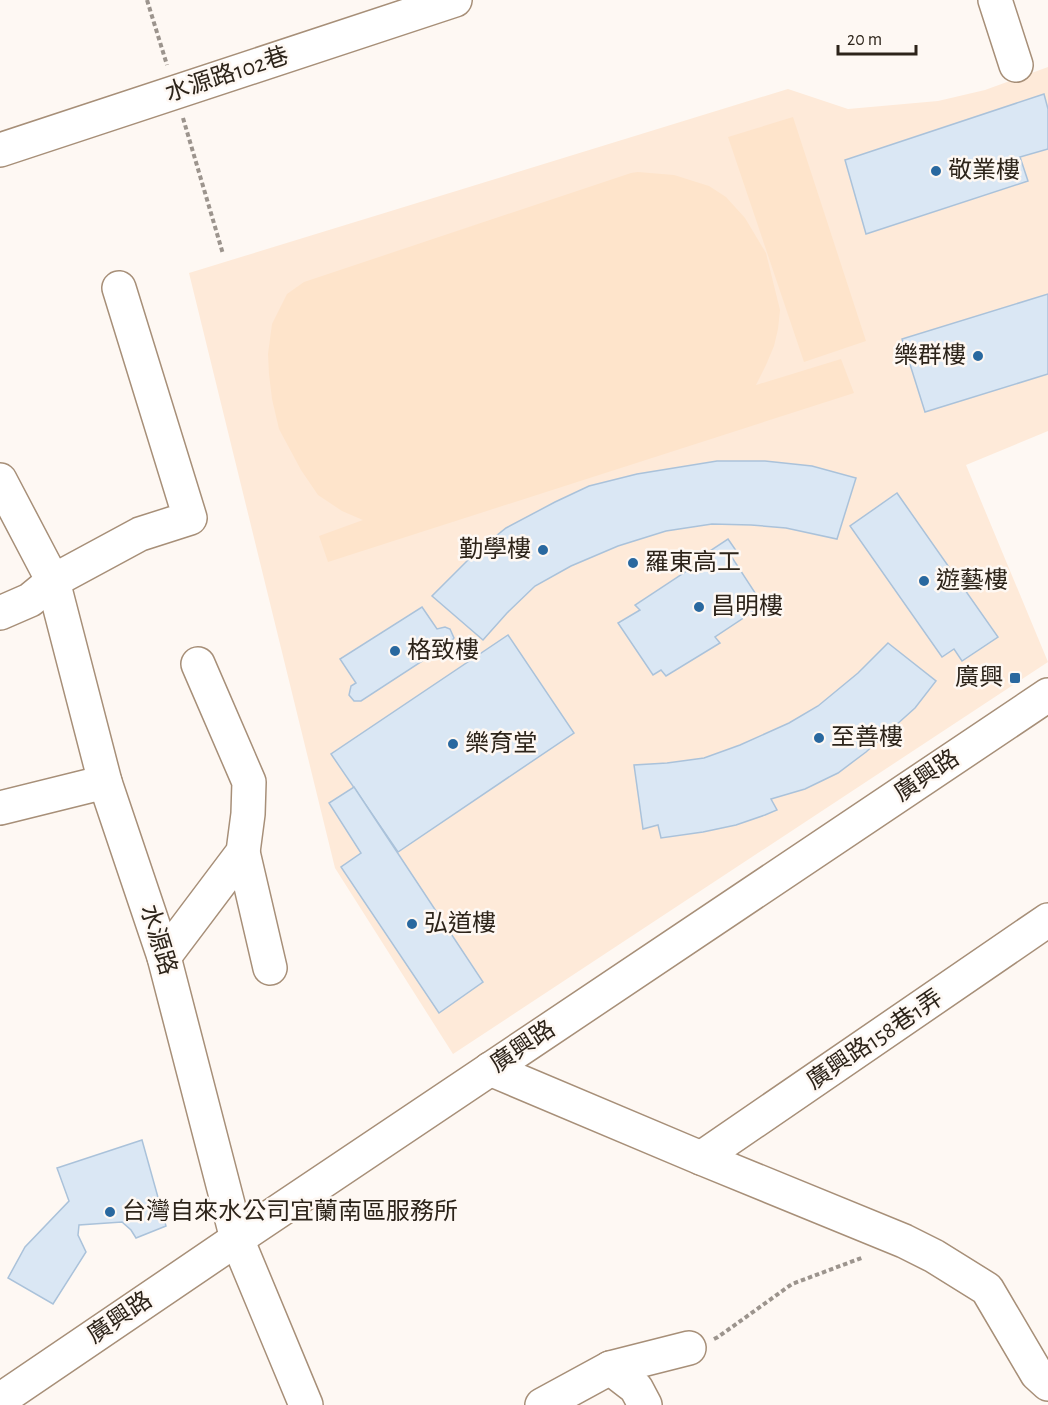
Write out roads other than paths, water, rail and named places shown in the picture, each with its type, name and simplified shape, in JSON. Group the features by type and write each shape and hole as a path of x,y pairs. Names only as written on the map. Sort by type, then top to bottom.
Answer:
{"main road":[{"name":"水源路102巷","path":"0,150 455,0"},
{"path":"995,0 1016,65"},
{"path":"0,613 30,600 52,581 140,534 190,518 119,288"},
{"name":"水源路","path":"0,480 52,581 105,782 164,957 237,1239 306,1405"},
{"path":"198,664 249,782 243,852 270,968"},
{"name":"廣興路","path":"0,1400 490,1069 1047,699"},
{"path":"0,808 105,782"},
{"path":"164,957 243,852"},
{"name":"廣興路158巷1弄","path":"701,1158 1048,920"},
{"path":"490,1069 904,1241 934,1256 987,1289 1037,1374 1048,1384"},
{"path":"542,1405 610,1368 689,1348"},
{"path":"610,1368 636,1388 645,1405"}],"place":[{"name":"敬業樓","path":"936,171"},
{"name":"樂群樓","path":"978,356"},
{"name":"勤學樓","path":"543,550"},
{"name":"羅東高工","path":"633,563"},
{"name":"遊藝樓","path":"924,581"},
{"name":"昌明樓","path":"699,607"},
{"name":"格致樓","path":"395,651"},
{"name":"廣興","path":"1015,678"},
{"name":"至善樓","path":"819,738"},
{"name":"樂育堂","path":"453,744"},
{"name":"弘道樓","path":"412,924"},
{"name":"台灣自來水公司宜蘭南區服務所","path":"110,1212"}]}
